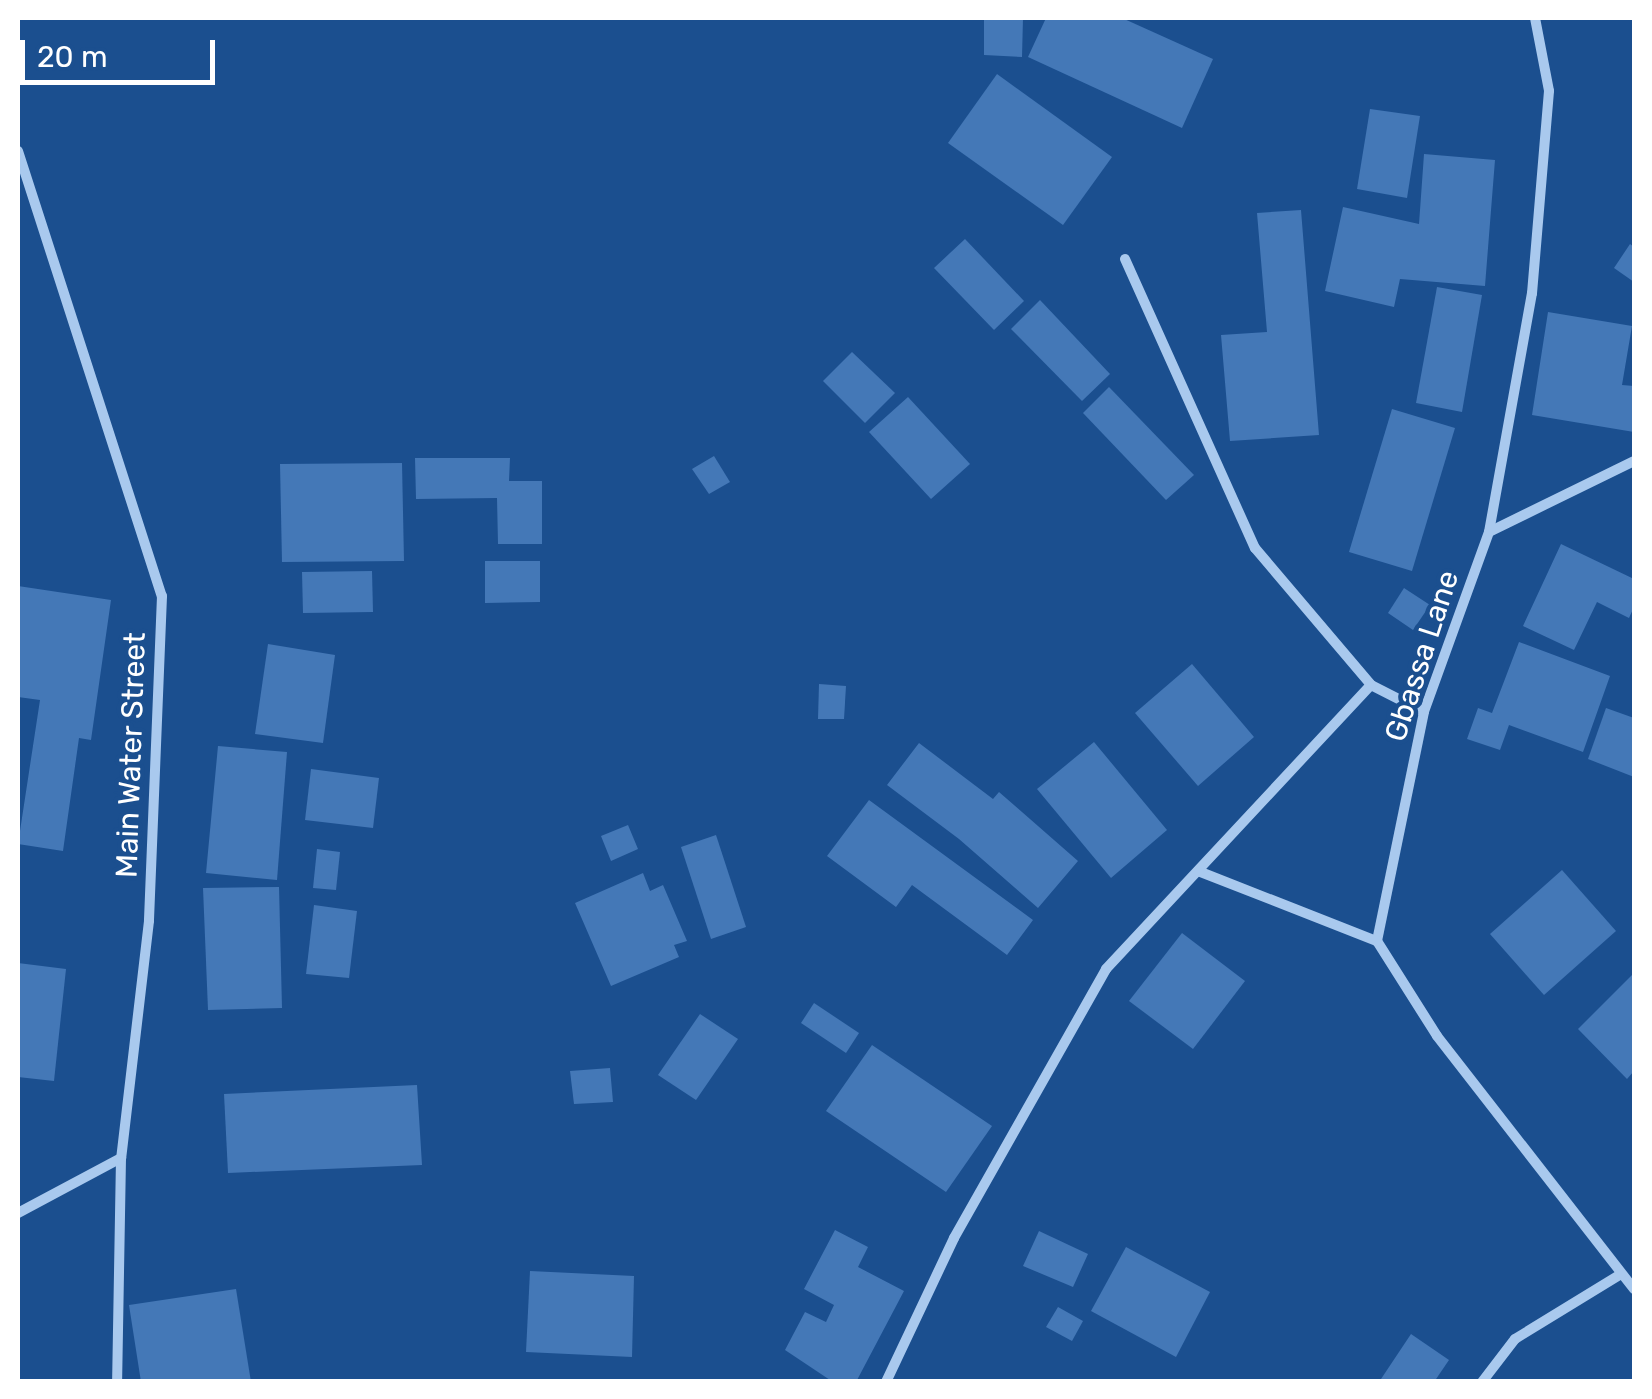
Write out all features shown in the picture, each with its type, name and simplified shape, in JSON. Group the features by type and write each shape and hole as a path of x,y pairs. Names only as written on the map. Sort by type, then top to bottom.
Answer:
{"street":[{"name":"Gbassa Lane","path":"1377,941 1424,712 1489,532 1532,293 1548,91 1535,18"},
{"name":"Main Water Street","path":"18,151 162,596 149,921 121,1158 117,1382"},
{"path":"1125,260 1255,548 1371,685 1424,712"},
{"path":"1489,532 1634,461"},
{"path":"886,1382 954,1238 1106,970 1371,685"},
{"path":"1198,871 1377,941 1437,1036 1634,1289"},
{"path":"18,1213 121,1158"},
{"path":"1482,1382 1515,1338 1621,1274"}],"building":[{"path":"984,18 1023,18 1022,57 984,55"},
{"path":"1046,18 1122,18 1213,59 1182,128 1028,57"},
{"path":"997,74 1112,157 1063,225 948,143"},
{"path":"1370,109 1420,116 1407,198 1357,189"},
{"path":"1424,154 1495,160 1485,286 1400,279 1394,307 1325,291 1343,207 1419,224"},
{"path":"1301,210 1319,435 1230,441 1221,335 1267,332 1257,213"},
{"path":"965,239 1024,301 994,330 934,268"},
{"path":"1630,244 1634,247 1634,282 1614,268"},
{"path":"1437,287 1482,295 1462,412 1416,403"},
{"path":"1040,300 1110,374 1082,401 1011,329"},
{"path":"1548,312 1632,326 1622,385 1634,386 1634,432 1532,415"},
{"path":"852,352 895,393 865,423 823,381"},
{"path":"1109,387 1194,475 1166,500 1083,413"},
{"path":"908,397 970,464 931,499 869,432"},
{"path":"1392,409 1455,428 1412,571 1349,552"},
{"path":"714,456 730,482 709,494 692,469"},
{"path":"415,458 510,458 509,481 542,481 542,544 498,544 497,498 416,499"},
{"path":"402,463 404,561 282,562 280,464"},
{"path":"1561,544 1634,579 1634,607 1629,618 1597,602 1574,650 1523,626"},
{"path":"485,561 540,561 540,602 485,603"},
{"path":"372,571 373,612 303,613 302,572"},
{"path":"18,586 111,600 91,740 79,738 63,851 18,844 40,700 18,697"},
{"path":"1404,588 1430,605 1413,630 1388,613"},
{"path":"1519,642 1610,676 1583,752 1509,725 1500,750 1467,739 1478,708 1492,713"},
{"path":"268,644 335,655 323,743 255,734"},
{"path":"1192,664 1254,737 1198,786 1135,713"},
{"path":"819,684 846,686 844,719 818,719"},
{"path":"1606,708 1634,718 1634,777 1588,759"},
{"path":"1094,742 1167,830 1111,878 1037,789"},
{"path":"919,743 993,799 999,792 1078,861 1038,908 959,839 887,785"},
{"path":"218,746 287,752 277,880 206,873"},
{"path":"311,769 379,778 373,828 305,820"},
{"path":"869,800 1033,920 1007,955 912,885 896,907 827,856"},
{"path":"628,825 638,849 611,861 601,836"},
{"path":"716,835 746,927 711,939 681,847"},
{"path":"317,849 340,852 336,890 313,888"},
{"path":"1562,870 1616,931 1544,995 1490,934"},
{"path":"643,873 650,891 663,885 687,941 674,945 679,957 611,986 575,903"},
{"path":"279,887 282,1008 208,1010 203,888"},
{"path":"314,905 357,911 349,978 306,974"},
{"path":"1182,933 1245,981 1193,1049 1129,1001"},
{"path":"18,963 66,969 54,1081 18,1077"},
{"path":"1634,973 1634,1071 1627,1079 1578,1029"},
{"path":"814,1003 859,1033 846,1053 801,1023"},
{"path":"700,1014 738,1039 696,1100 658,1075"},
{"path":"872,1045 992,1126 946,1192 826,1111"},
{"path":"610,1068 613,1102 574,1104 570,1071"},
{"path":"417,1085 422,1165 228,1173 224,1094"},
{"path":"835,1230 868,1247 858,1267 904,1291 856,1382 833,1382 785,1350 805,1312 826,1322 834,1305 804,1289"},
{"path":"1039,1231 1088,1254 1073,1287 1023,1266"},
{"path":"1126,1247 1210,1292 1176,1357 1091,1311"},
{"path":"530,1271 634,1276 632,1357 526,1352"},
{"path":"236,1289 251,1382 141,1382 129,1305"},
{"path":"1058,1307 1083,1321 1072,1341 1046,1327"},
{"path":"1411,1334 1449,1360 1434,1382 1379,1382"}]}
